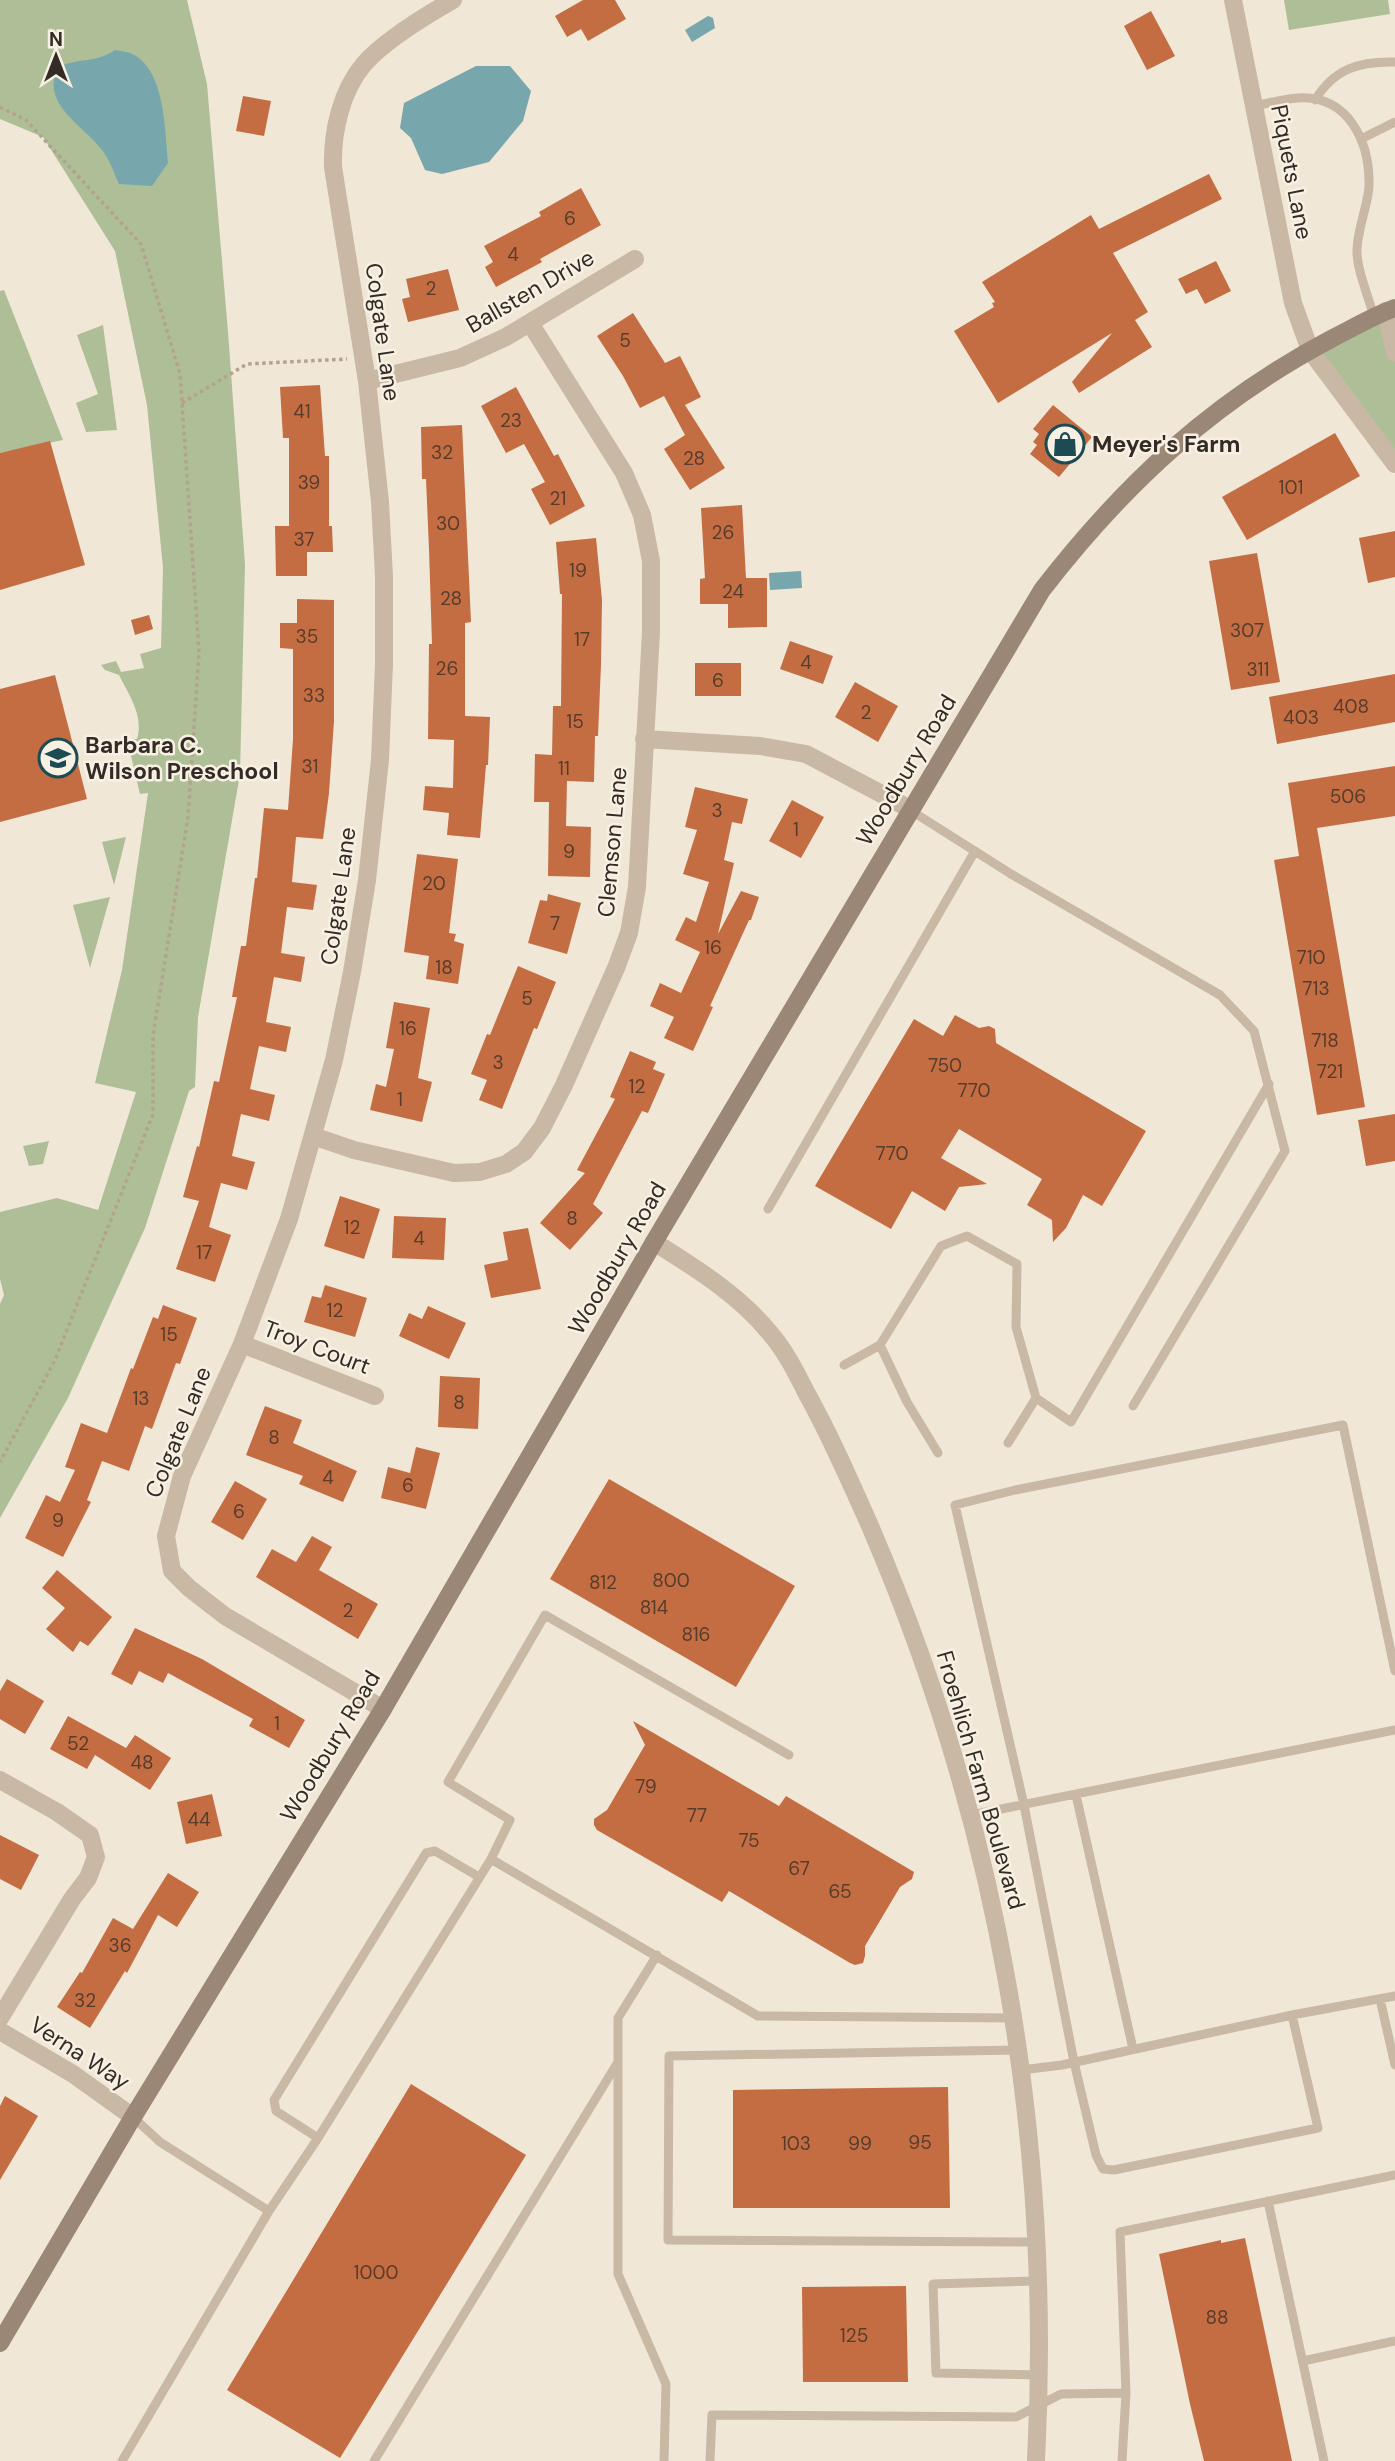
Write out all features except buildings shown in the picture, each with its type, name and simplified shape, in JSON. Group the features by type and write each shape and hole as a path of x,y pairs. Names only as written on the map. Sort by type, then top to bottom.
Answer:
{"main road":[{"name":"Woodbury Road","path":"0,2343 133,2117 383,1709 654,1242 1042,590 1078,544 1138,479 1177,443 1233,400 1310,350 1385,312"}],"street":[{"name":"Colgate Lane","path":"383,1709 225,1616 189,1588 172,1571 166,1536 181,1476 242,1344 289,1219 334,1060 367,880 380,760 384,576 380,502 367,381 333,167 336,124 347,93 364,64 428,6 453,0"},
{"name":"Piquets Lane","path":"1233,0 1293,303 1310,350 1395,464"},
{"name":"Ballsten Drive","path":"367,381 460,358 506,337 635,259"},
{"path":"1385,312 1395,353"},
{"name":"Clemson Lane","path":"313,1136 354,1150 454,1173 480,1171 506,1164 524,1153 542,1128 564,1086 629,933 637,887 651,632 651,561 642,515 624,473 530,323"},
{"path":"644,739 760,746 806,754 910,809"},
{"name":"Froehlich Farm Boulevard","path":"654,1242 740,1303 769,1331 789,1360 836,1446 900,1596 949,1738 996,1919 1021,2070 1038,2242 1040,2375 1036,2461"},
{"name":"Troy Court","path":"242,1344 375,1396"},
{"path":"0,1780 57,1812 90,1835 96,1857 88,1878 72,1899 0,2018"},
{"name":"Verna Way","path":"0,2031 73,2074 133,2117"}],"lane":[{"path":"1315,100 1325,84 1344,70 1375,62 1395,62"},
{"path":"1255,106 1299,98 1326,101 1350,118 1363,138 1369,186 1361,218 1357,252 1385,312"},
{"path":"1363,138 1395,122"},
{"path":"910,809 975,852 1220,995 1254,1031 1285,1151 1133,1406"},
{"path":"768,1209 975,852"},
{"path":"844,1365 880,1345 941,1246 967,1236 1017,1264 1016,1327 1036,1398 1071,1422 1269,1084"},
{"path":"880,1345 906,1402 938,1453"},
{"path":"1008,1444 1036,1398"},
{"path":"1292,2015 1318,2128 1114,2170 1103,2169 1096,2155 1074,2062 1024,1805 955,1505 1015,1490 1343,1425 1395,1671"},
{"path":"122,2461 270,2211 491,1858 510,1820 448,1782 545,1615 789,1755"},
{"path":"971,1815 1395,1730"},
{"path":"1076,1795 1133,2049"},
{"path":"318,2138 276,2111 274,2100 426,1853 435,1851 479,1877"},
{"path":"491,1858 758,2016 1014,2018"},
{"path":"657,1955 618,2018 618,2274 666,2384 664,2461"},
{"path":"1021,2070 1074,2062 1292,2015 1395,1996"},
{"path":"1380,1999 1395,2065"},
{"path":"1018,2050 669,2056 668,2240 1038,2242"},
{"path":"374,2461 619,2061"},
{"path":"133,2117 160,2143 270,2211"},
{"path":"1122,2461 1126,2393 1120,2232 1395,2175"},
{"path":"1268,2202 1324,2461"},
{"path":"1039,2281 933,2284 936,2373 1040,2375"},
{"path":"1303,2361 1395,2342"},
{"path":"710,2461 712,2415 1016,2417 1061,2393 1126,2393"}],"path":[{"path":"0,107 26,120 141,244 180,374 199,652 188,817 153,1037 153,1114 55,1360 0,1462"},
{"path":"182,403 247,364 363,358"}],"green space":[{"path":"0,0 187,0 207,84 245,564 240,774 198,1017 195,1087 189,1091 145,1228 68,1398 0,1518 0,1304 4,1295 0,1279 0,1212 57,1198 98,1210 136,1092 95,1083 122,970 148,793 140,794 127,739 137,739 137,714 119,675 105,670 101,665 116,661 121,672 144,668 140,654 161,648 163,568 147,405 115,251 43,137 0,119"},
{"path":"1284,0 1388,0 1390,14 1289,30"},
{"path":"4,290 63,440 0,453 0,291"},
{"path":"1385,314 1395,360 1395,463 1313,351"},
{"path":"103,325 117,430 86,432 76,403 98,394 77,335"},
{"path":"126,837 114,885 102,842"},
{"path":"110,897 90,968 73,905"},
{"path":"49,1141 43,1164 29,1166 23,1146"}],"water":[{"path":"708,16 713,18 715,28 692,42 685,30"},
{"path":"115,50 134,55 146,64 158,89 168,163 152,186 119,184 105,154 70,118 57,100 54,90 55,77 63,65 102,57"},
{"path":"476,66 510,66 531,91 523,121 489,162 442,174 425,170 411,138 400,128 404,103"},
{"path":"801,571 802,588 770,590 769,573"}],"place":[{"name":"Meyer's Farm","path":"1065,444"},
{"name":"Barbara C. Wilson Preschool","path":"58,758"}]}
